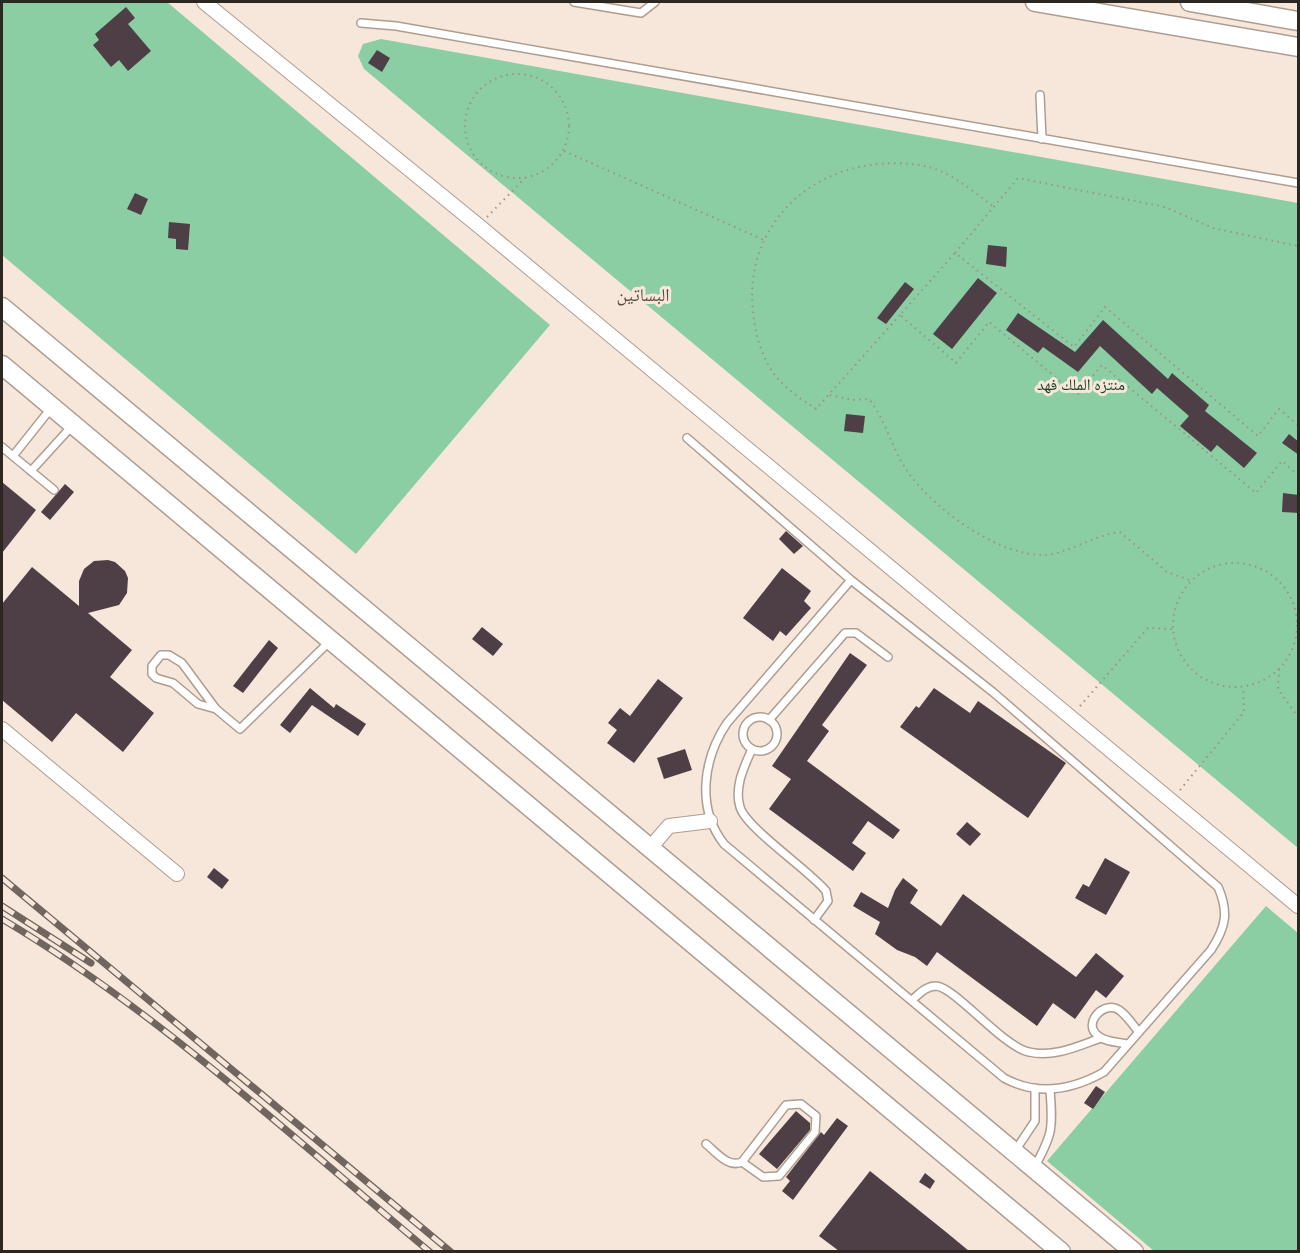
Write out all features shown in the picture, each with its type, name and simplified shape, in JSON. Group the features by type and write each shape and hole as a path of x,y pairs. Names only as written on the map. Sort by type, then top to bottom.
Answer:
{"street":[{"path":"1035,2 1299,47"},
{"path":"1190,2 1299,21"},
{"path":"207,3 1299,906"},
{"path":"2,308 1134,1251"},
{"path":"2,365 1061,1251"},
{"path":"2,729 177,874"},
{"path":"650,848 669,826 710,821"}],"lane":[{"path":"574,2 641,13 656,2"},
{"path":"361,22 396,26 1299,183"},
{"path":"1040,95 1042,139"},
{"path":"13,456 52,407"},
{"path":"31,471 73,425"},
{"path":"687,438 851,580 1003,701 1218,887 1226,905 1221,934 1211,950 1104,1072 1074,1086 1050,1090 1017,1085 990,1069 912,1000 724,844 710,821 706,795 707,770 714,744 727,723 851,580"},
{"path":"2,447 54,489"},
{"path":"769,720 845,633 856,633 888,657"},
{"path":"216,709 198,704 173,683 156,678 152,674 154,660 161,656 176,657 216,709 240,729 331,640"},
{"path":"755,718 769,720 774,725 776,740 766,750 752,749 744,736 744,729 755,718"},
{"path":"752,749 741,776 740,809 750,822 826,891 828,901 814,920"},
{"path":"912,1000 927,988 942,988 1013,1045 1031,1053 1055,1053 1101,1038"},
{"path":"1127,1044 1101,1038 1094,1033 1096,1013 1107,1007 1120,1011 1138,1031"},
{"path":"1015,1152 1032,1129 1035,1121 1035,1088"},
{"path":"1034,1168 1053,1129 1050,1090"},
{"path":"706,1144 729,1163 736,1165 742,1162 786,1104 801,1104 816,1116 814,1132 779,1176 763,1177 742,1162"}],"path":[{"path":"510,74 527,74 542,80 555,90 565,103 569,119 569,135 564,151 554,164 540,174 525,178 508,178 493,173 480,163 470,149 465,133 466,117 471,101 481,88 495,79 510,74"},
{"path":"564,151 765,240"},
{"path":"994,207 961,182 932,168 879,164 842,171 816,182 783,212 765,240 753,276 751,299 759,344 771,370 785,387 816,409 955,253 994,207 1018,178 1165,207 1213,228 1299,246"},
{"path":"479,226 525,178"},
{"path":"955,253 1074,347 1105,307 1258,435 1279,409 1299,425"},
{"path":"900,315 956,363 989,322 1077,395 1102,365 1256,493 1282,461 1299,475"},
{"path":"830,395 852,400 869,399 881,414 894,449 910,475 936,504 959,523 985,537 1028,554 1048,555 1102,534 1120,532 1167,572 1192,581"},
{"path":"1238,562 1259,567 1276,578 1289,594 1296,613 1294,643 1279,669 1262,680 1243,686 1223,686 1204,679 1189,666 1178,649 1174,629 1176,608 1185,589 1192,581 1199,574 1218,565 1238,562"},
{"path":"1070,717 1148,628 1174,629"},
{"path":"1279,669 1278,689 1299,717"},
{"path":"1171,802 1244,712 1243,686"}],"green space":[{"path":"2,2 167,2 550,325 356,554 2,255"},
{"name":"منتزه الملك فهد","path":"381,39 1298,203 1298,848 364,69 358,56 363,44"},
{"path":"1266,906 1298,933 1298,1251 1154,1251 1047,1161"}],"building":[{"path":"126,7 135,18 128,24 151,51 128,71 119,60 111,67 93,45 99,40 95,34"},
{"path":"377,50 390,58 382,72 368,63"},
{"path":"135,193 148,199 141,215 127,209"},
{"path":"169,222 190,224 188,250 176,249 176,239 168,238"},
{"path":"988,245 1007,247 1006,267 986,264"},
{"path":"978,278 997,293 952,349 933,334"},
{"path":"905,282 914,289 886,324 877,318"},
{"path":"1018,313 1075,352 1103,320 1168,379 1172,373 1209,405 1205,411 1257,453 1244,468 1217,445 1211,452 1180,426 1189,416 1157,388 1152,394 1100,346 1078,372 1043,347 1038,353 1006,330"},
{"path":"846,414 865,416 863,433 844,431"},
{"path":"1289,434 1299,442 1299,455 1282,443"},
{"path":"2,482 36,510 2,553"},
{"path":"65,484 74,492 50,520 41,512"},
{"path":"1283,493 1299,495 1299,513 1282,512"},
{"path":"786,531 803,546 794,554 779,539"},
{"path":"94,561 115,562 125,571 128,578 127,593 119,605 88,613 132,650 110,677 154,713 123,752 76,713 52,742 2,700 2,604 32,567 79,606 79,581 84,569"},
{"path":"782,568 811,591 804,601 811,608 786,636 780,631 773,641 743,618"},
{"path":"482,627 503,644 493,656 472,639"},
{"path":"269,640 278,648 243,693 233,686"},
{"path":"850,653 867,665 822,725 829,731 807,761 900,830 893,839 868,821 852,843 866,853 853,871 769,809 791,779 772,766"},
{"path":"658,679 683,698 634,763 607,743 617,730 608,723 620,708 630,716"},
{"path":"310,688 334,708 336,704 366,724 358,736 312,705 290,733 280,725"},
{"path":"934,688 970,713 978,701 1066,763 1028,818 900,727 916,706 919,708"},
{"path":"685,749 692,770 664,779 657,758"},
{"path":"967,822 981,834 970,846 956,834"},
{"path":"1105,858 1130,872 1106,915 1075,898 1083,884 1089,887"},
{"path":"214,868 229,880 222,889 207,877"},
{"path":"903,878 918,890 910,903 941,926 963,894 1076,977 1096,953 1124,976 1106,998 1096,990 1075,1019 1053,1003 1037,1026 937,952 927,966 915,957 897,950 875,934 880,922 853,906 861,892 888,908"},
{"path":"1096,1086 1105,1092 1093,1109 1084,1103"},
{"path":"796,1111 810,1123 810,1130 777,1169 759,1154"},
{"path":"837,1118 848,1126 793,1200 782,1191 790,1181 786,1177 821,1132 824,1135"},
{"path":"870,1171 969,1251 839,1251 819,1236"},
{"path":"925,1173 935,1181 930,1189 919,1182"}],"railway":[{"path":"2,878 451,1252"},
{"path":"2,906 91,963"},
{"path":"2,919 59,955 169,1034 275,1120 430,1252"}],"district":[{"name":"البساتين","path":"643,296"}]}
